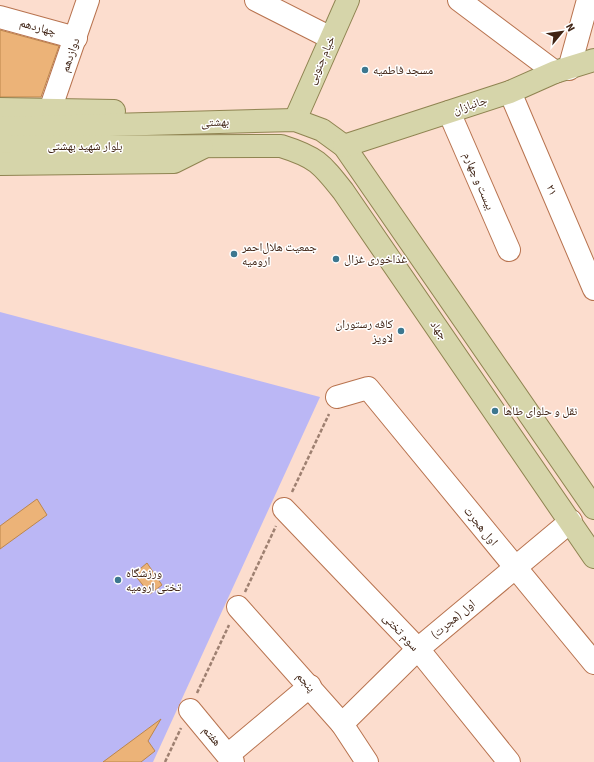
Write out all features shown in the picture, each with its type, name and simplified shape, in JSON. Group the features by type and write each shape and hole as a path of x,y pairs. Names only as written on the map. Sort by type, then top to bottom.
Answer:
{"main road":[{"name":"خیام جنوبی","path":"295,120 348,0"},
{"name":"جانبازان","path":"344,146 510,92 562,70 594,60"},
{"path":"0,109 174,111 212,122"},
{"name":"بهشتی","path":"168,124 295,120"},
{"path":"295,120 322,130 344,146 594,508"},
{"name":"بلوار شهید بهشتی","path":"0,128 168,124"},
{"path":"0,164 174,162 208,145"},
{"name":"بهشتی","path":"170,146 254,146"},
{"name":"بلوار شهید بهشتی","path":"0,147 170,146"},
{"name":"جهاد","path":"254,146 282,146 304,153 323,166 347,197 594,557"}],"street":[{"name":"دوازدهم","path":"50,110 88,0"},
{"path":"256,0 331,38"},
{"path":"459,0 562,70 588,0"},
{"name":"چهاردهم","path":"0,17 76,38"},
{"name":"۲۱","path":"510,92 594,289"},
{"name":"بیست و چهارم","path":"449,112 508,250"},
{"name":"اول هجرت","path":"337,397 368,388 594,663"},
{"name":"سوم تختی","path":"284,510 418,649 509,762"},
{"name":"اول (هجرت)","path":"342,724 418,649 570,521"},
{"name":"پنجم","path":"238,607 310,686 342,724 367,762"},
{"path":"230,758 310,686"},
{"name":"هفتم","path":"190,710 230,758"}],"path":[{"path":"165,762 337,397"}],"shaded area":[{"name":"ورزشگاه تختی ارومیه","path":"0,312 320,397 153,762 0,762"}],"building":[{"path":"0,30 59,46 41,97 0,97"},
{"path":"37,499 47,515 0,549 0,526"},
{"path":"147,563 162,585 150,594 134,574"},
{"path":"161,719 148,741 155,751 141,762 103,762"}],"place":[{"name":"مسجد فاطمیه","path":"365,70"},
{"name":"جمعیت هلال‌احمر ارومیه","path":"234,254"},
{"name":"غذاخوری غزال","path":"336,259"},
{"name":"کافه رستوران لاویز","path":"401,331"},
{"name":"نقل و حلوای طاها","path":"495,411"},
{"name":"ورزشگاه تختی ارومیه","path":"118,580"}]}
